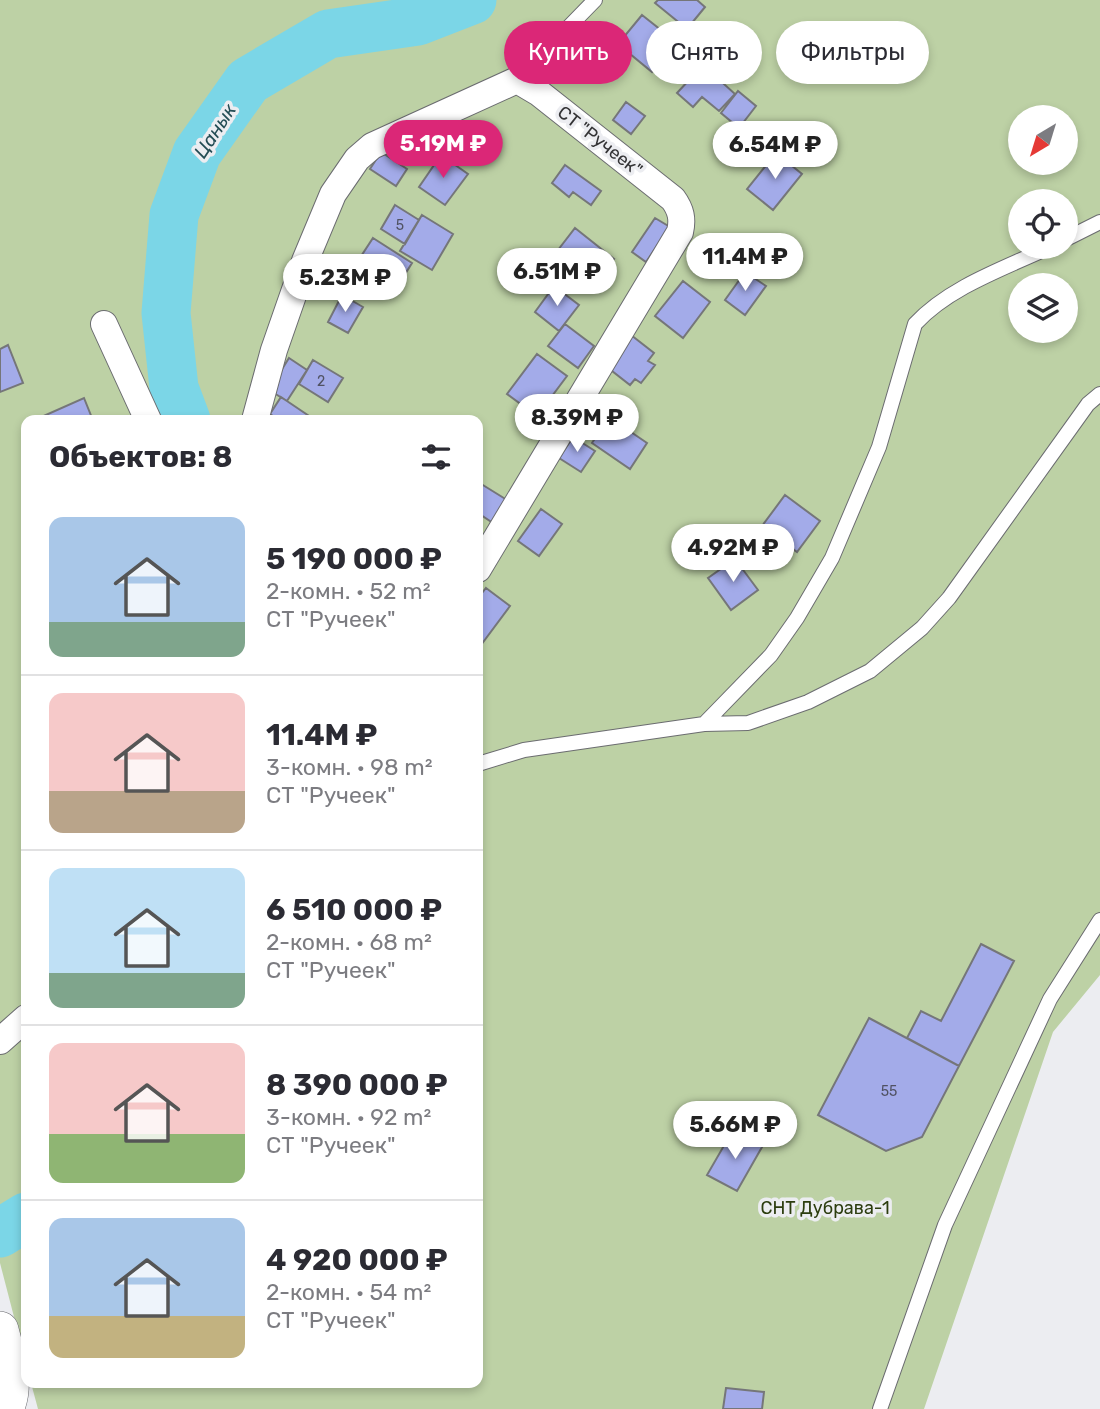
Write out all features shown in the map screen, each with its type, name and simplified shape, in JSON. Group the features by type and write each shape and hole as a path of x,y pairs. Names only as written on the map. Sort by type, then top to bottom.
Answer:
{"street":[{"path":"256,415 274,350 305,261 344,175 372,146 508,84"},
{"name":"СТ \"Ручеек\"","path":"483,561 680,232 682,222 680,209 673,199 539,93 524,84"},
{"path":"104,324 146,415"},
{"path":"0,1041 21,1022"},
{"path":"0,1330 10,1369 8,1400"}],"lane":[{"path":"575,21 595,0"},
{"path":"1078,233 1100,222"},
{"path":"704,724 771,655 797,618 832,558 879,447 915,324 929,309 964,288 1025,259"},
{"path":"483,762 524,750 704,724 748,723 808,702 870,671 922,628 949,598 1088,404 1100,394"},
{"path":"880,1409 945,1225 1049,999 1100,920"}],"green space":[{"name":"СНТ Дубрава-1","path":"0,0 1100,0 1100,975 1053,1032 924,1409 38,1409 32,1388 483,1388 483,415 21,415 21,1344 0,1263"}],"building":[{"path":"658,0 697,0 705,7 694,21 677,21 655,3"},
{"path":"642,15 650,21 646,21 646,67 632,56 632,27"},
{"path":"685,84 724,84 735,94 719,111 702,97 693,107 677,93"},
{"path":"738,91 756,106 739,128 721,113"},
{"path":"626,102 645,116 631,134 613,120"},
{"path":"381,152 407,169 396,186 370,169"},
{"path":"776,153 802,174 773,210 747,189"},
{"path":"441,155 468,174 445,205 419,187"},
{"path":"565,165 601,191 591,205 573,192 569,197 552,183"},
{"path":"395,205 419,220 405,244 381,229"},
{"path":"422,215 453,234 432,270 400,251"},
{"path":"655,218 670,227 646,262 632,252"},
{"path":"575,228 614,259 597,280 558,250"},
{"path":"373,238 412,263 392,295 352,270"},
{"path":"745,272 766,286 745,315 725,300"},
{"path":"683,281 710,302 683,338 655,316"},
{"path":"554,286 579,305 559,331 535,312"},
{"path":"342,295 363,307 348,333 328,322"},
{"path":"565,324 594,346 578,368 548,346"},
{"path":"631,335 654,353 648,361 655,365 641,383 635,379 630,385 607,367"},
{"path":"8,345 23,383 0,392 0,349"},
{"path":"537,354 567,376 537,416 507,394"},
{"path":"289,358 307,370 287,401 269,390"},
{"path":"313,360 343,378 328,402 299,384"},
{"path":"281,397 308,415 272,415"},
{"path":"84,398 91,415 46,415"},
{"path":"609,417 647,443 630,469 592,443"},
{"path":"573,437 595,451 581,472 559,458"},
{"path":"483,485 507,500 493,523 483,516"},
{"path":"785,495 820,521 797,552 762,526"},
{"path":"541,509 562,524 539,556 518,541"},
{"path":"735,559 758,590 731,610 708,578"},
{"path":"486,588 510,606 483,642 483,592"},
{"path":"981,944 1014,961 959,1066 907,1038 921,1011 941,1021"},
{"path":"869,1018 959,1066 922,1137 886,1151 818,1115"},
{"path":"733,1130 762,1147 737,1191 707,1175"},
{"path":"726,1388 764,1392 762,1409 723,1409"}],"waterway":[{"name":"Цанык","path":"184,415 174,388 166,313 174,215 197,153 248,81 328,34 418,21 472,0"},
{"name":"Цанык","path":"0,1233 21,1220"}]}
